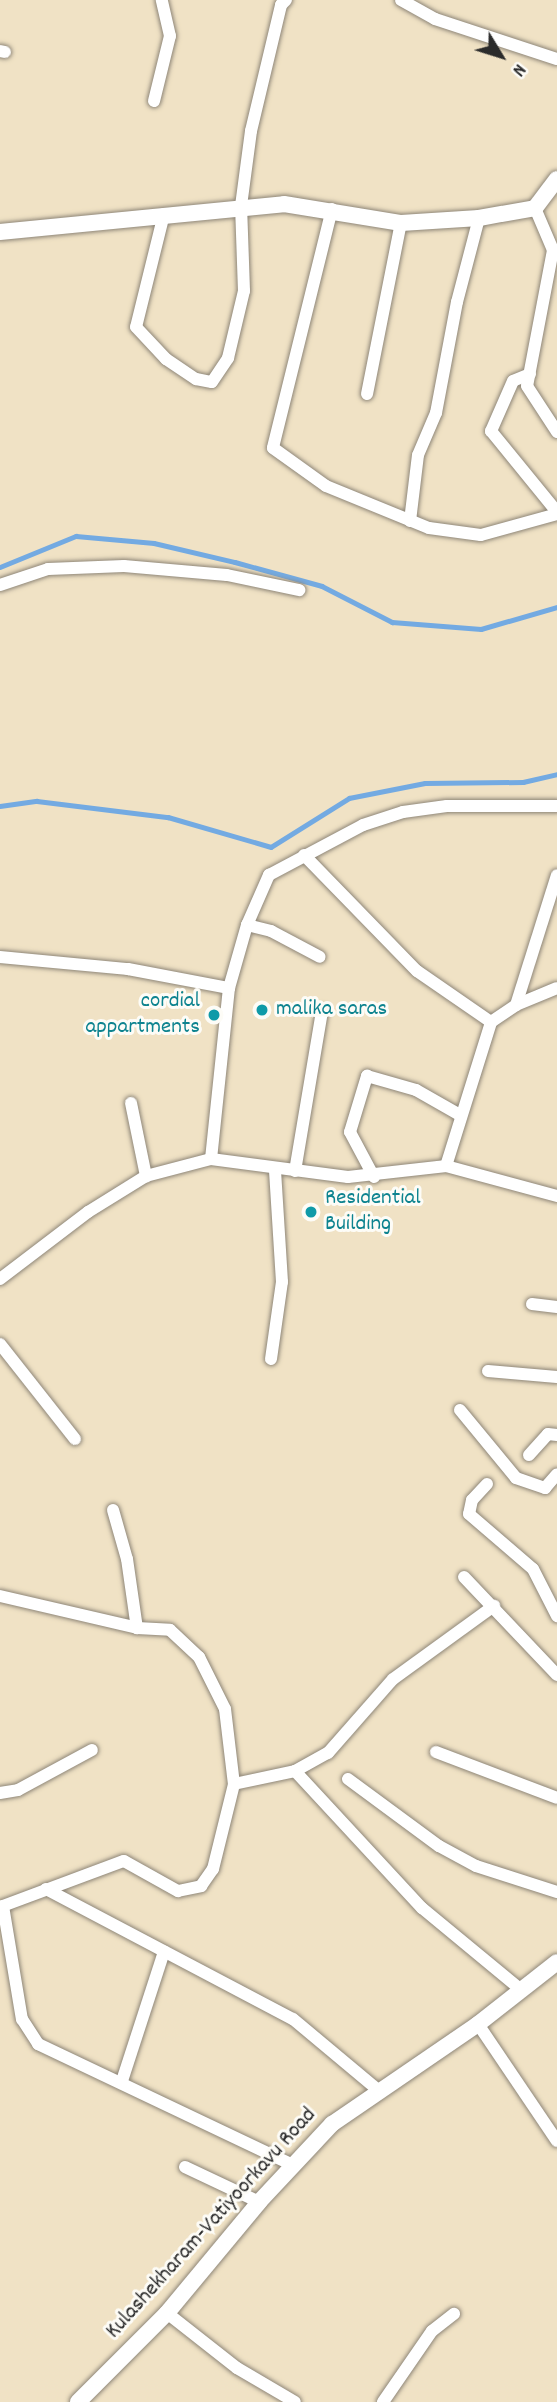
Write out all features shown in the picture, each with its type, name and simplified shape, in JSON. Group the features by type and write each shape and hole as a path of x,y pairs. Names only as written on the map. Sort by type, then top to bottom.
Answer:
{"street":[{"path":"154,101 170,36 162,0"},
{"path":"164,214 136,327 166,359 196,379 212,382 228,358 244,291 241,206 251,131 281,5 286,0"},
{"path":"401,0 435,19 557,59"},
{"path":"0,232 241,206 332,209 401,223 480,218 535,208 545,201 557,178"},
{"path":"535,208 553,250 527,386 557,432"},
{"path":"332,209 271,445 326,486 410,520 455,534 481,535 557,513 491,431 513,381 530,374"},
{"path":"410,520 418,455 436,413 457,302 480,218"},
{"path":"367,394 401,223"},
{"path":"0,585 48,569 124,566 227,575 299,590"},
{"path":"211,1159 229,988 235,955 268,875 344,832 403,812 447,806 557,806"},
{"path":"303,855 417,971 491,1021"},
{"path":"516,1005 557,875"},
{"path":"247,925 271,931 320,957"},
{"path":"0,957 128,969 229,988"},
{"path":"446,1166 491,1021 516,1005 557,988"},
{"path":"295,1171 321,1011"},
{"path":"374,1177 350,1132 367,1076 416,1090 460,1115"},
{"path":"131,1103 146,1176"},
{"path":"0,1279 88,1212 146,1176 211,1159 323,1177 374,1177 446,1166 557,1196"},
{"path":"271,1359 282,1282 275,1170"},
{"path":"532,1304 557,1307"},
{"path":"0,1344 75,1439"},
{"path":"488,1371 557,1377"},
{"path":"460,1410 516,1478 545,1488 557,1474"},
{"path":"528,1455 548,1434 557,1435"},
{"path":"487,1484 472,1500 469,1514 533,1569 557,1616"},
{"path":"113,1510 127,1559 137,1628"},
{"path":"464,1577 557,1675"},
{"path":"0,1596 137,1628 170,1630 199,1657 229,1726 234,1784 213,1869 194,1890 171,1888 128,1861 2,1907 22,2020 38,2044 122,2081 293,2165"},
{"path":"234,1784 296,1771 328,1753 393,1679 494,1606"},
{"path":"0,1793 18,1790 92,1750"},
{"path":"436,1752 557,1797"},
{"path":"296,1771 422,1908 521,1990"},
{"path":"348,1779 439,1846 476,1866 557,1892"},
{"path":"46,1889 306,2027 379,2091"},
{"path":"122,2081 164,1952"},
{"name":"Kulashekharam-Vatiyoorkavu Road","path":"78,2402 167,2313 259,2202 332,2124 478,2024 556,1964"},
{"path":"478,2024 557,2141"},
{"path":"185,2167 259,2202"},
{"path":"167,2313 237,2368 295,2402"},
{"path":"383,2402 432,2331 454,2314"}],"waterway":[{"path":"0,567 76,536 154,543 235,562 322,586 392,622 481,629 557,607"},
{"path":"0,806 37,801 168,817 271,847 349,798 425,783 523,782 557,774"}],"place":[{"name":"malika saras","path":"262,1010"},
{"name":"cordial appartments","path":"214,1015"},
{"name":"Residential Building","path":"311,1212"}]}
